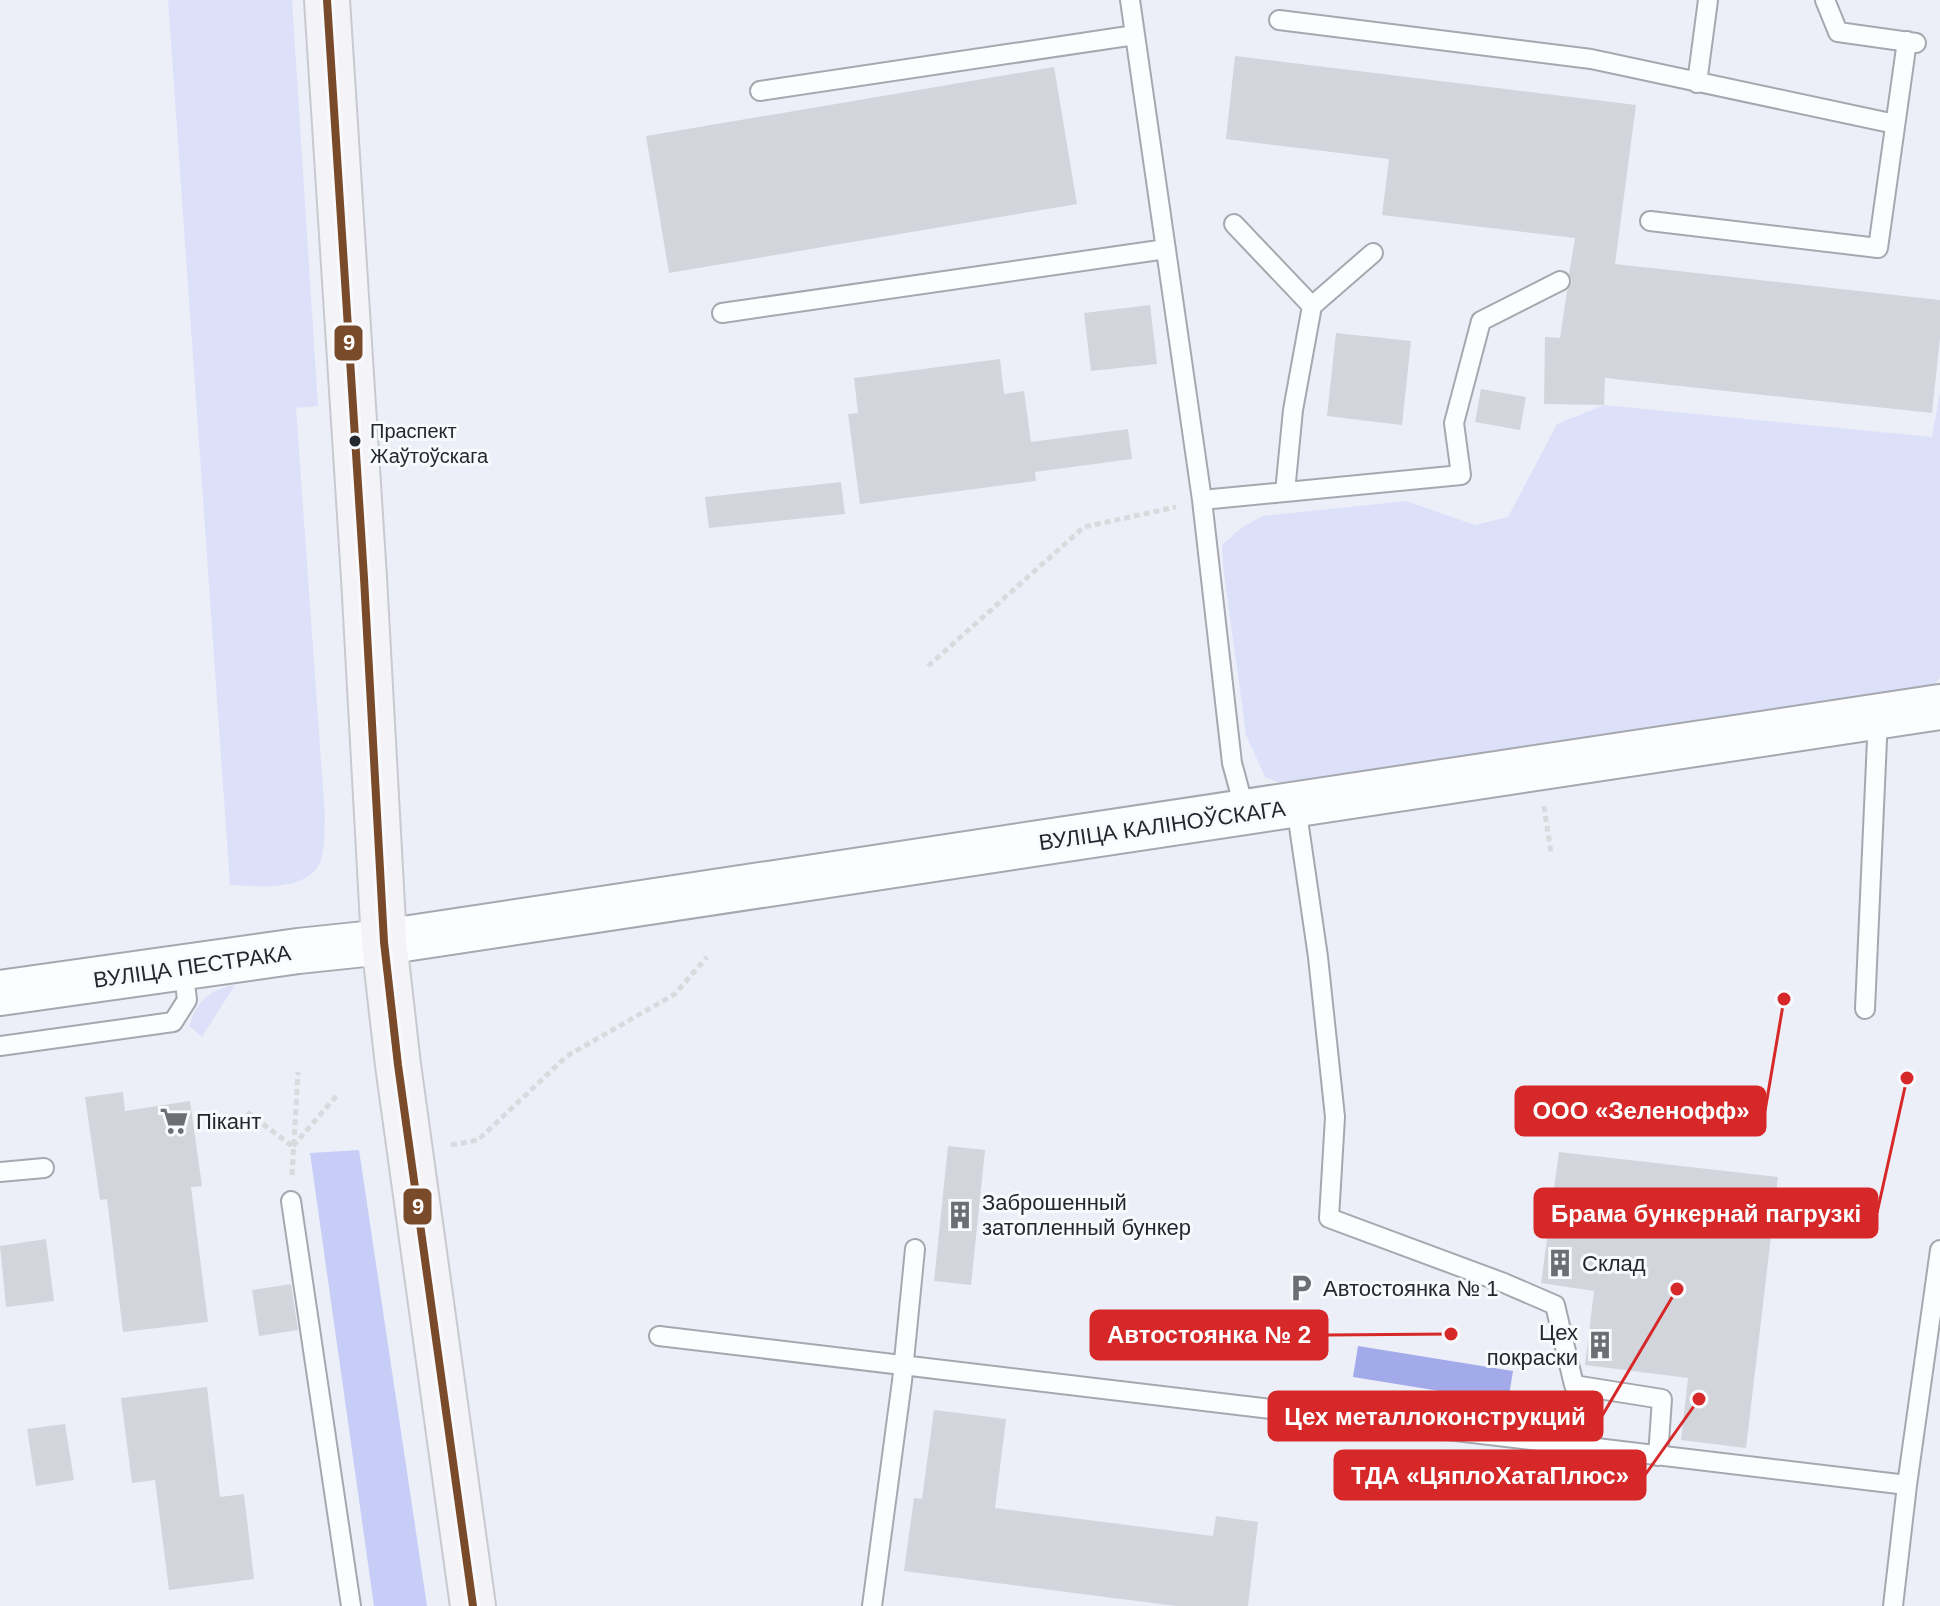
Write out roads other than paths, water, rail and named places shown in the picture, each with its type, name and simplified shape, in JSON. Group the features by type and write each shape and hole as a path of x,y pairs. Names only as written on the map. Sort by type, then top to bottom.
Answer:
{"main road":[{"path":"327,0 384,942 398,1065 473,1606"}],"street":[{"name":"ВУЛІЦА КАЛІНОЎСКАГА","path":"384,942 1940,707"},
{"name":"ВУЛІЦА ПЕСТРАКА","path":"0,993 384,942"}],"lane":[{"path":"1130,0 1202,500 1232,763 1245,811"},
{"path":"1697,83 1708,0"},
{"path":"1650,221 1878,248 1895,124 1913,42 1838,32 1825,0"},
{"path":"1279,20 1591,59 1895,124"},
{"path":"760,91 1135,35"},
{"path":"1234,224 1312,306"},
{"path":"722,313 1166,249"},
{"path":"1285,492 1293,410 1312,306 1373,253"},
{"path":"1202,500 1461,475 1454,423 1481,321 1560,281"},
{"path":"1865,1009 1878,717"},
{"path":"1296,806 1318,957 1335,1117 1329,1218 1555,1305 1574,1385 1662,1399 1658,1456"},
{"path":"0,1046 173,1022 187,1000 183,967"},
{"path":"0,1172 44,1168"},
{"path":"291,1201 351,1606"},
{"path":"872,1606 915,1249"},
{"path":"1893,1606 1907,1485 1931,1388 1940,1250"},
{"path":"659,1336 1907,1485"}],"place":[{"name":"Праспект Жаўтоўскага","path":"355,441"},
{"name":"ООО «Зеленофф»","path":"1784,999"},
{"name":"Брама бункернай пагрузкі","path":"1907,1078"},
{"name":"Пікант","path":"174,1121"},
{"name":"Заброшенный затопленный бункер","path":"960,1215"},
{"name":"Склад","path":"1560,1263"},
{"name":"Автостоянка № 1","path":"1301,1288"},
{"name":"Цех металлоконструкций","path":"1677,1289"},
{"name":"Автостоянка № 2","path":"1451,1334"},
{"name":"Цех покраски","path":"1600,1345"},
{"name":"ТДА «ЦяплоХатаПлюс»","path":"1699,1399"}]}
